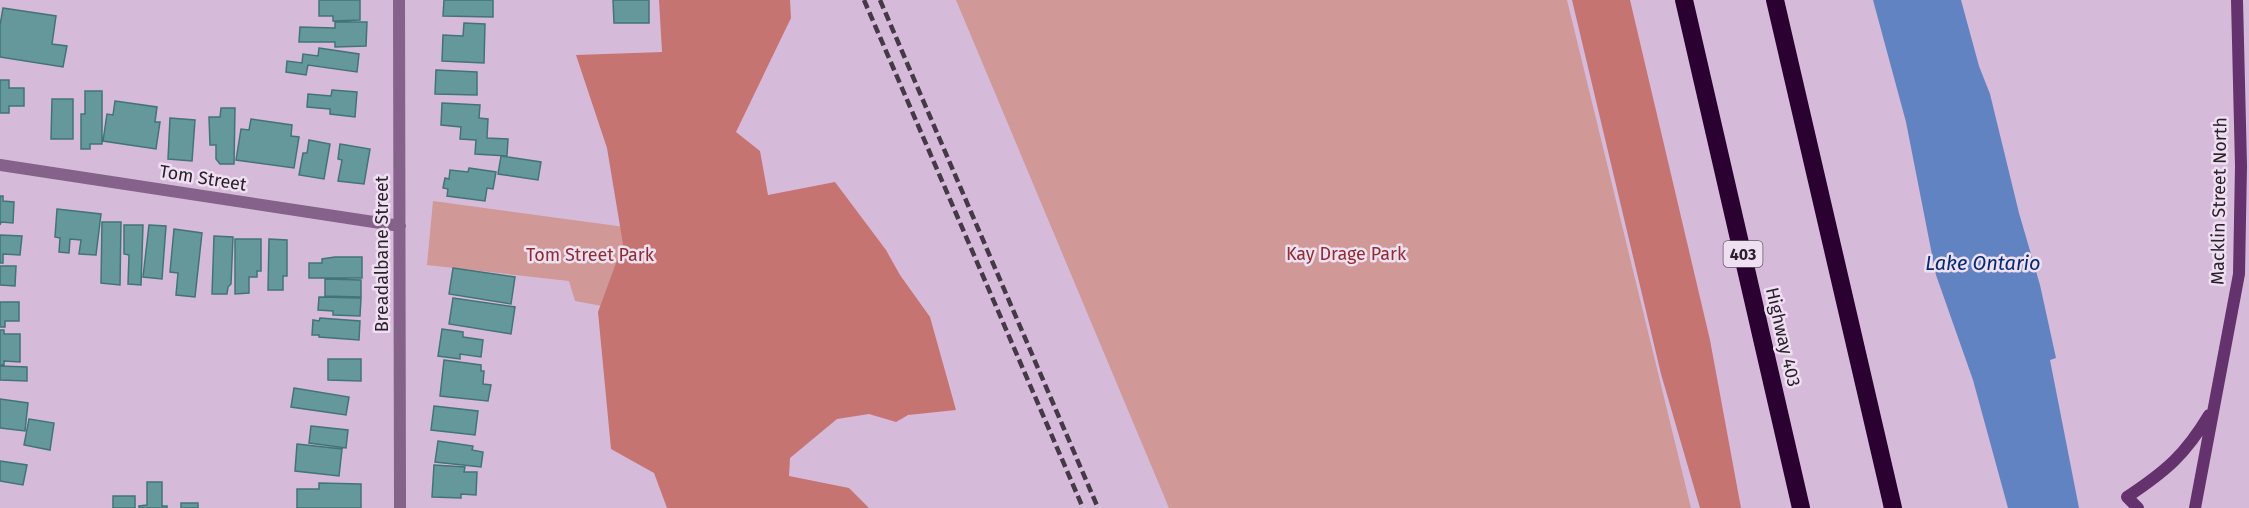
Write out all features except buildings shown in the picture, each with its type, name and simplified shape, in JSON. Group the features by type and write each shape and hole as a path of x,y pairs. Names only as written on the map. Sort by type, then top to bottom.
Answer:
{"highway":[{"name":"Highway 403","path":"1684,0 1802,508"},
{"path":"1775,0 1893,508"}],"street":[{"name":"Breadalbane Street","path":"399,0 400,508"},
{"name":"Macklin Street North","path":"2195,508 2239,274 2241,166 2237,0"},
{"name":"Tom Street","path":"0,165 400,226"},
{"path":"2138,508 2127,497 2161,475 2193,442 2214,406"}],"green space":[{"name":"Kay Drage Park","path":"956,0 1567,0 1691,508 1169,508"},
{"name":"Tom Street Park","path":"433,201 632,228 613,308 575,301 569,281 427,265"}],"shaded area":[{"path":"659,0 790,0 791,18 736,132 760,151 768,195 835,182 886,250 900,275 930,317 956,410 908,415 896,422 869,414 837,419 790,458 789,476 849,488 869,508 667,508 654,473 611,449 598,312 623,244 607,148 576,55 662,52"},
{"path":"1572,0 1630,0 1710,340 1741,508 1700,508 1661,374"}],"water":[{"name":"Lake Ontario","path":"1873,0 1961,0 1979,66 1990,94 2019,213 2040,285 2056,358 2050,360 2079,508 2008,508 1973,380 1936,275 1906,122"}],"railway":[{"path":"864,0 1083,508"},
{"path":"880,0 1098,508"}]}
